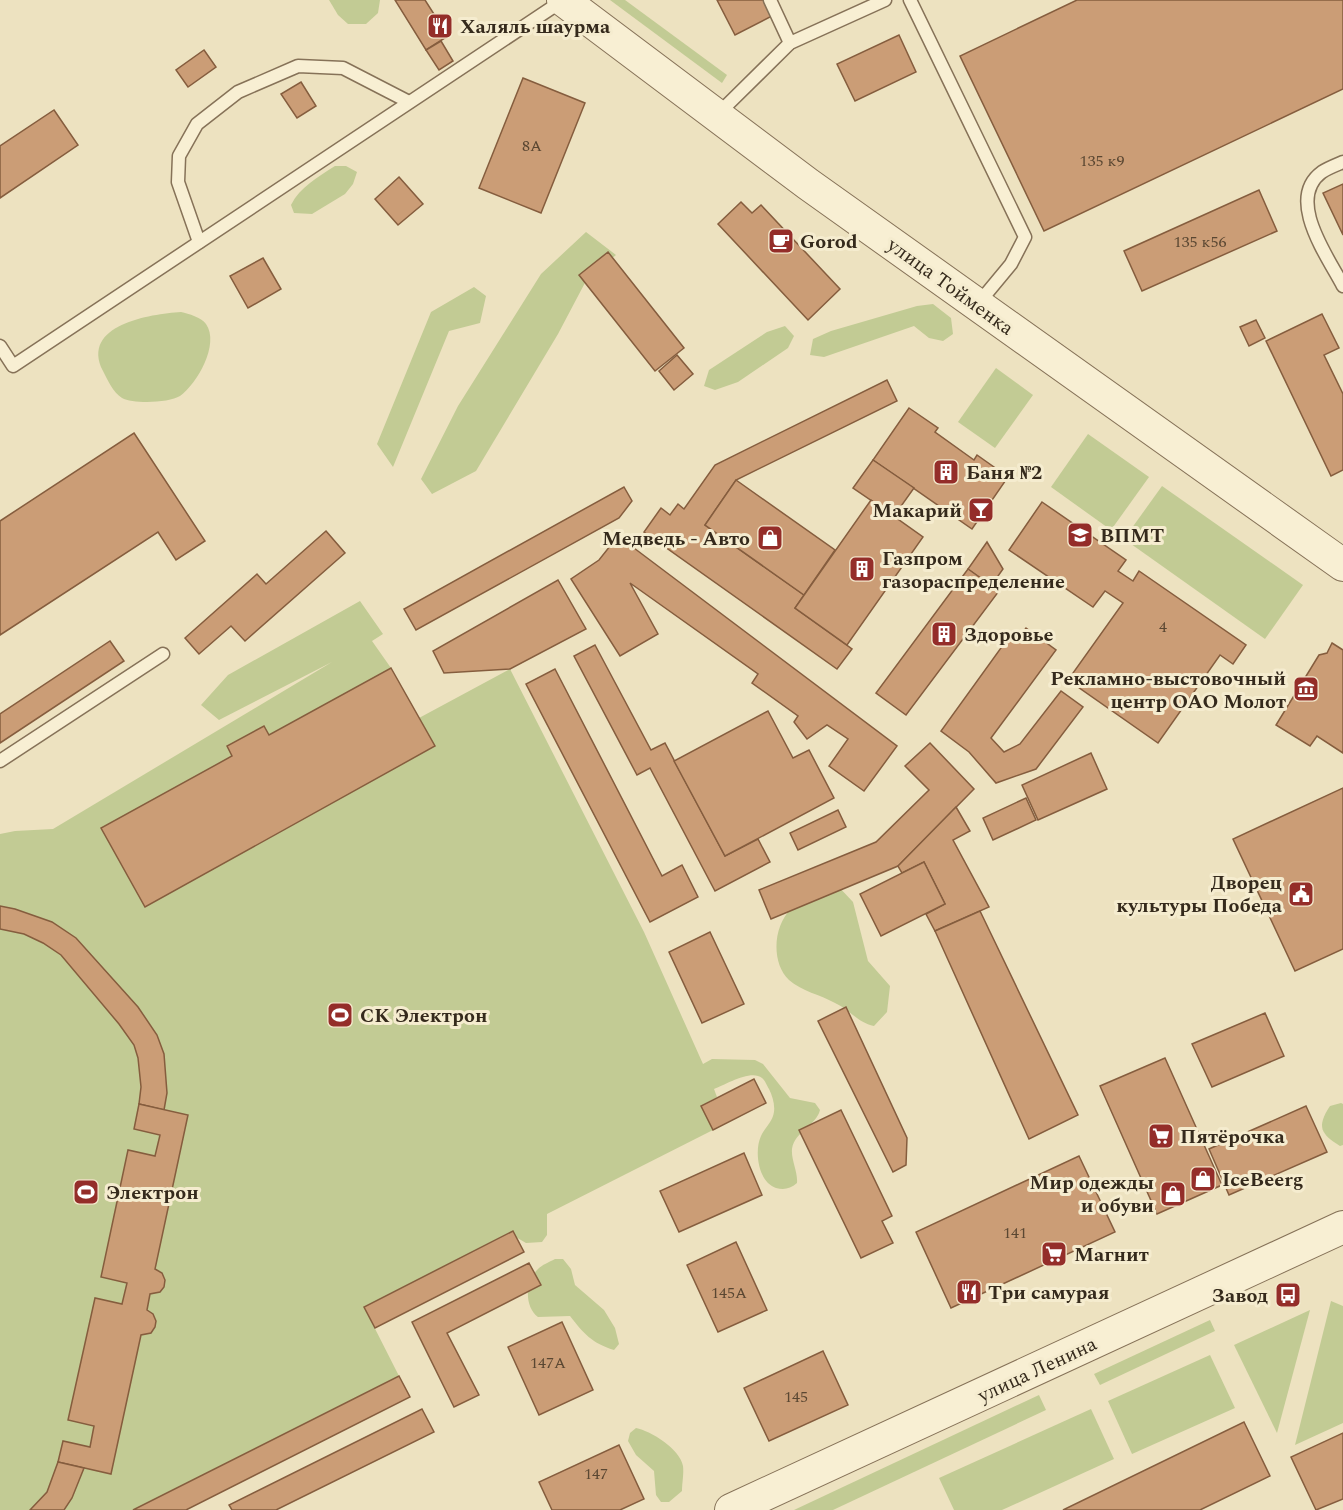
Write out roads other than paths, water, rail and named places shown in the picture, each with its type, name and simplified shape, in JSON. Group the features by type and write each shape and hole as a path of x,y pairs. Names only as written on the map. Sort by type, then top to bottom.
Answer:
{"street":[{"name":"улица Тойменка","path":"563,0 808,184 1343,565"},
{"name":"улица Ленина","path":"731,1510 1343,1227"}],"lane":[{"path":"0,346 13,366 563,0"},
{"path":"770,0 790,43"},
{"path":"717,115 790,43 885,0"},
{"path":"910,0 1025,237 1011,264 977,304"},
{"path":"199,242 178,182 179,156 197,124 238,92 298,66 343,68 409,102"},
{"path":"1343,162 1320,172 1306,193 1308,219 1343,286"},
{"path":"0,761 163,654"}],"place":[{"name":"Халяль шаурма","path":"440,26"},
{"name":"Gorod","path":"781,241"},
{"name":"Баня №2","path":"946,472"},
{"name":"Макарий","path":"981,510"},
{"name":"ВПМТ","path":"1080,535"},
{"name":"Медведь - Авто","path":"770,538"},
{"name":"Газпром газораспределение","path":"862,569"},
{"name":"Здоровье","path":"944,634"},
{"name":"Рекламно-выстовочный центр ОАО Молот","path":"1306,689"},
{"name":"Дворец культуры Победа","path":"1301,894"},
{"name":"СК Электрон","path":"340,1015"},
{"name":"Пятёрочка","path":"1161,1136"},
{"name":"IceBeerg","path":"1203,1179"},
{"name":"Электрон","path":"86,1192"},
{"name":"Мир одежды и обуви","path":"1173,1194"},
{"name":"Магнит","path":"1054,1254"},
{"name":"Три самурая","path":"969,1292"},
{"name":"Завод","path":"1288,1295"}]}
